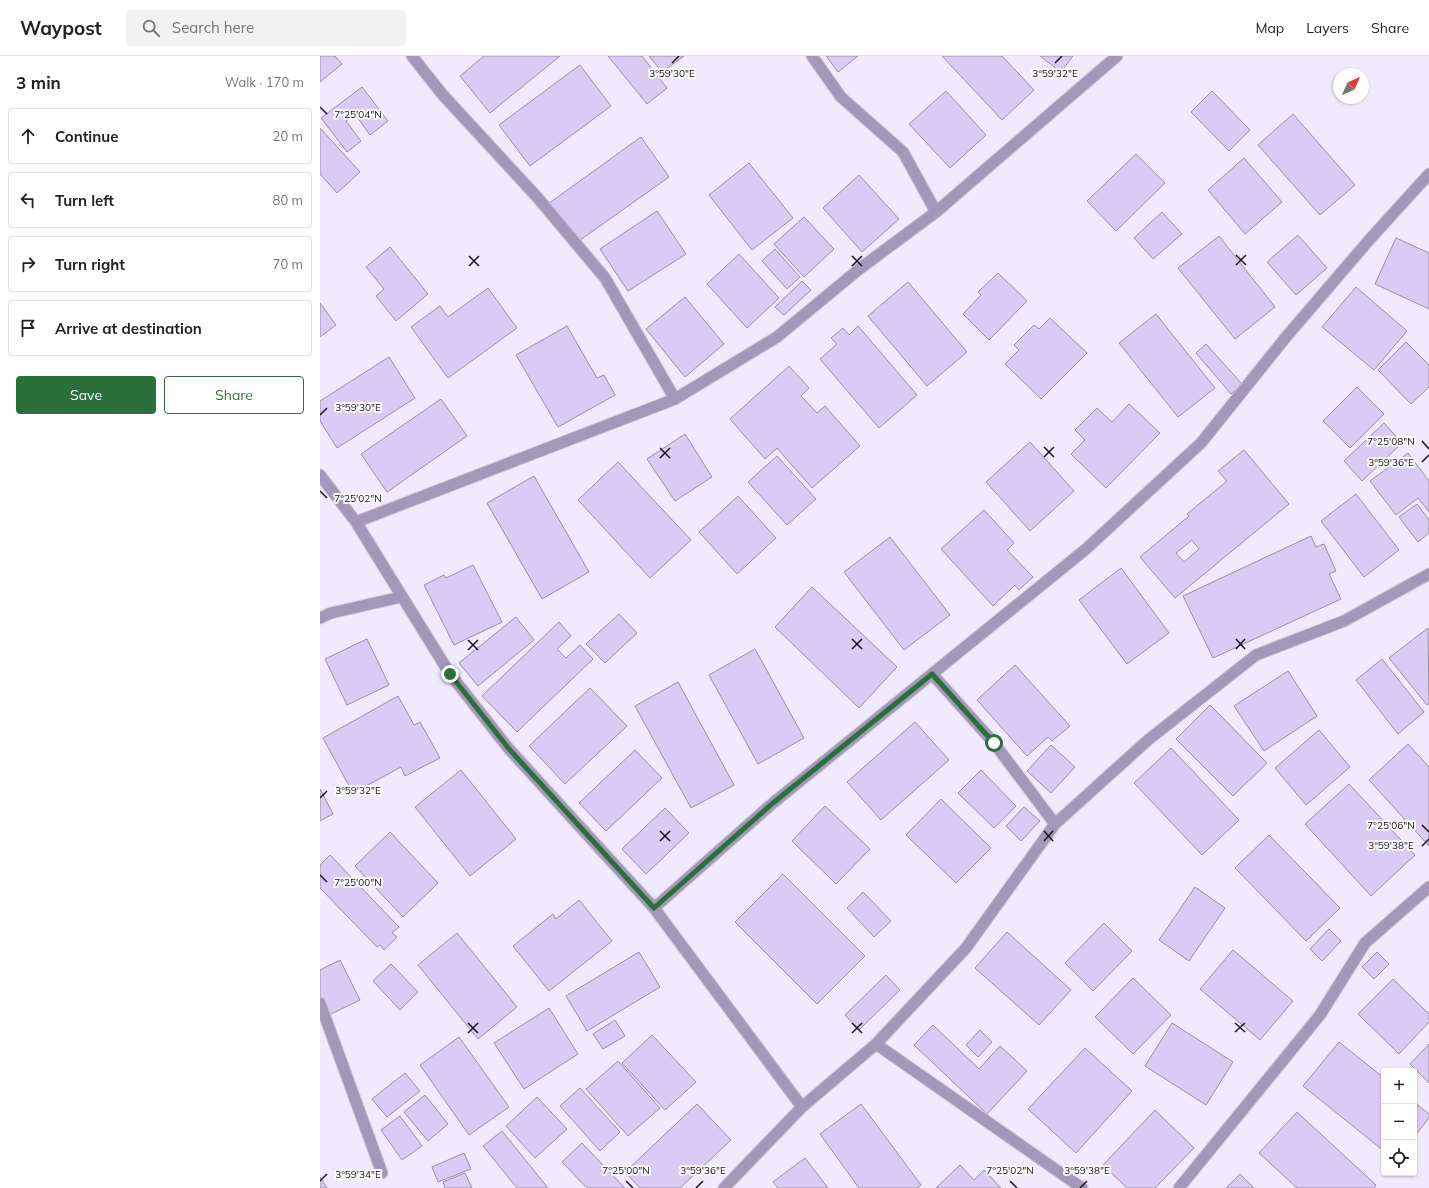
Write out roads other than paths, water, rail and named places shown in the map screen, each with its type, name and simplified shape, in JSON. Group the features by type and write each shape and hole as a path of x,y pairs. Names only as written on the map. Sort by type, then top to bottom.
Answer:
{"street":[{"path":"412,56 442,94 537,198 605,278 675,399"},
{"path":"812,56 841,97 903,152 936,212"},
{"path":"356,522 675,399 777,337 858,270 936,212 1117,56"},
{"path":"654,908 773,803 1086,549 1201,443 1286,337 1370,239 1429,174"},
{"path":"320,474 356,522 450,674 509,749 654,908 802,1107"},
{"path":"724,1188 802,1107 876,1044 966,948 1055,824 1148,740 1256,655 1344,621 1429,574"},
{"path":"320,618 331,613 401,597"},
{"path":"932,674 994,743 1055,824"},
{"path":"1179,1188 1320,1015 1365,943 1429,887"},
{"path":"320,1003 382,1173"},
{"path":"876,1044 1082,1188"}]}
